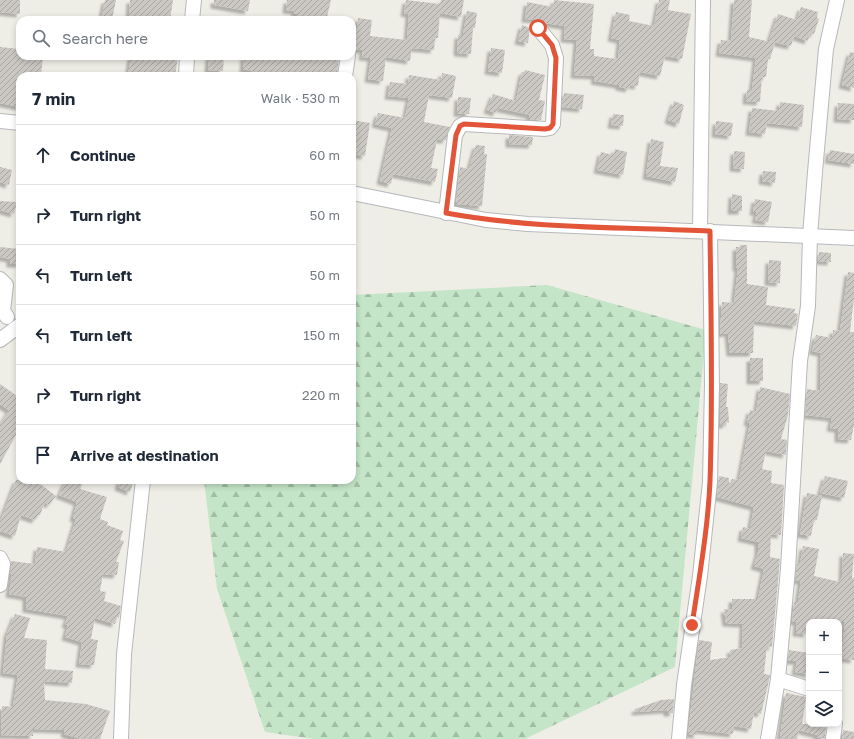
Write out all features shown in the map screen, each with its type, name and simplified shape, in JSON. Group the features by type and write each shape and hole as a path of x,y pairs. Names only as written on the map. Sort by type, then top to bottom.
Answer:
{"street":[{"path":"192,16 194,0"},
{"path":"679,739 684,685 700,576 710,482 712,385 705,231 703,0"},
{"path":"768,739 778,679 788,569 800,361 808,306 810,236 826,49 836,0"},
{"path":"446,213 456,135 460,126 464,124 545,129 550,128 553,124 556,58 552,45 538,28"},
{"path":"186,72 188,60"},
{"path":"346,72 347,60"},
{"path":"0,121 16,122"},
{"path":"356,193 446,213 486,220 528,224 854,238"},
{"path":"0,279 6,285 3,311 9,319"},
{"path":"0,340 16,328"},
{"path":"121,739 124,654 143,484"},
{"path":"0,558 2,564 0,585"},
{"path":"778,679 806,688"},
{"path":"833,739 835,727"}],"green space":[{"path":"547,285 706,330 675,667 525,739 314,739 265,732 217,589 204,484 356,484 356,295"}],"building":[{"path":"0,0 20,0 20,14 0,12"},
{"path":"105,0 116,0 113,16 102,16"},
{"path":"130,0 173,0 171,16 129,16"},
{"path":"214,0 250,0 248,11 214,5"},
{"path":"287,0 331,0 327,16 297,16 297,14 294,13 295,11 286,10"},
{"path":"406,0 440,4 441,0 464,0 461,17 440,13 438,38 435,38 434,50 412,48 410,61 386,57 383,81 368,79 371,58 362,57 363,50 356,49 358,18 372,20 370,36 407,40 409,14 404,13"},
{"path":"554,0 594,4 590,49 594,49 594,56 618,59 620,40 611,38 616,12 630,15 629,21 654,26 659,0 670,0 668,10 691,14 682,59 665,56 660,76 640,72 638,86 630,85 629,89 619,87 619,85 594,81 595,76 574,75 577,40 564,39 565,26 545,23 541,20 525,19 527,2 553,7"},
{"path":"734,0 752,0 749,37 775,43 770,59 768,59 766,77 762,77 760,102 746,101 747,90 752,90 756,58 719,53 721,40 731,41"},
{"path":"801,7 818,12 817,18 819,19 814,34 810,33 808,41 794,36 791,46 769,41 778,14 797,20"},
{"path":"467,11 477,13 475,28 473,28 471,54 458,53 457,51 458,35 463,35"},
{"path":"522,25 530,28 528,43 518,41"},
{"path":"0,47 16,49 16,60 43,60 41,72 16,72 16,106 0,103"},
{"path":"491,48 505,50 502,73 488,71"},
{"path":"850,52 854,53 854,88 842,85"},
{"path":"130,60 177,60 176,72 129,72"},
{"path":"209,60 224,60 223,71 208,70"},
{"path":"244,60 339,60 337,72 255,72 243,69"},
{"path":"525,70 545,75 539,100 545,101 541,120 529,119 530,115 498,108 496,113 487,110 493,94 516,101 522,72"},
{"path":"442,73 456,76 452,98 429,95 424,122 450,127 446,140 437,140 431,168 438,169 435,182 393,174 391,184 380,181 392,128 375,124 378,113 405,118 409,98 388,96 390,82 408,84 409,75 441,80"},
{"path":"564,93 584,95 582,109 562,107"},
{"path":"458,97 471,98 469,114 457,113"},
{"path":"674,101 684,105 679,124 668,120"},
{"path":"780,102 804,105 802,127 767,123 765,134 749,132 752,108 779,111"},
{"path":"838,103 854,104 854,120 837,119"},
{"path":"613,114 624,115 623,126 611,125"},
{"path":"356,121 370,123 365,156 356,155"},
{"path":"716,121 733,123 731,136 715,134"},
{"path":"509,135 533,137 532,145 509,144"},
{"path":"651,139 664,142 660,166 678,168 675,182 646,176"},
{"path":"476,145 485,146 484,154 487,154 482,206 456,204 460,167 469,169"},
{"path":"615,149 627,152 623,175 597,170 601,152 613,155"},
{"path":"830,150 854,154 854,164 828,160"},
{"path":"734,151 745,152 744,169 733,168"},
{"path":"0,167 12,170 9,185 0,182"},
{"path":"763,171 776,172 775,183 762,181"},
{"path":"732,194 742,196 742,211 731,211"},
{"path":"755,199 772,202 768,222 755,220 757,212 753,212"},
{"path":"0,201 16,202 14,214 0,210"},
{"path":"740,245 747,245 747,284 768,287 766,305 795,309 794,313 798,314 796,326 754,321 753,353 730,353 728,333 720,334 722,302 734,303 738,268 736,268 736,247 740,247"},
{"path":"0,247 16,249 16,264 10,264 10,259 0,257"},
{"path":"819,252 831,253 831,262 818,261"},
{"path":"769,260 781,261 780,283 768,282"},
{"path":"848,272 854,273 854,298 850,332 854,332 854,425 851,440 838,439 838,429 830,428 832,418 805,415 807,389 820,391 821,353 812,351 816,335 832,338 833,330 840,331"},
{"path":"750,358 763,358 763,381 750,381"},
{"path":"720,383 728,384 726,407 728,407 729,423 726,422 726,425 720,425"},
{"path":"0,384 16,395 16,435 0,464 0,425 9,410 0,404"},
{"path":"760,387 790,394 788,415 781,439 787,440 786,455 766,451 762,469 772,471 771,483 784,485 781,535 771,534 770,557 780,559 772,647 767,646 764,674 770,675 768,685 761,714 754,712 751,729 734,726 733,734 697,730 697,735 688,734 699,640 712,642 710,660 731,657 730,650 742,648 743,624 726,623 724,609 732,610 732,599 758,599 764,569 754,566 758,552 758,542 741,538 743,527 750,529 754,507 717,497 719,476 729,478 729,485 732,479 739,480 750,423 747,422 750,410 756,412"},
{"path":"825,476 848,481 844,498 820,493"},
{"path":"16,480 16,484 40,484 56,496 49,505 45,502 40,515 38,515 35,520 21,515 15,536 0,531 0,522"},
{"path":"64,484 82,484 80,489 107,497 100,519 108,522 107,525 123,531 120,540 124,541 116,562 119,562 117,575 103,574 100,591 106,592 104,601 121,606 119,618 117,617 115,624 95,618 91,639 98,640 94,665 79,664 82,642 65,637 68,625 65,624 68,616 26,609 26,597 9,594 12,574 10,574 11,561 35,564 37,547 66,552 76,519 73,518 77,502 59,495"},
{"path":"119,484 133,484 130,492 118,487"},
{"path":"807,493 822,496 817,520 814,520 811,536 800,534"},
{"path":"803,546 819,549 814,576 840,582 842,577 843,553 854,554 852,578 854,578 854,660 842,658 842,642 845,622 842,622 842,619 806,619 806,634 796,633 797,622 792,621 794,602 798,602 801,581 795,580 797,563 800,564"},
{"path":"15,614 30,618 24,638 47,640 45,669 73,671 72,683 44,681 45,700 86,704 110,711 100,739 81,739 64,734 65,730 33,729 33,736 1,735 2,706 13,707 18,675 3,673 7,634"},
{"path":"789,650 806,653 806,674 795,672 797,661 788,661"},
{"path":"786,693 806,697 802,724 806,724 806,727 826,727 825,739 817,737 818,735 799,730 797,739 780,739"},
{"path":"674,699 673,713 667,713 667,710 635,712 635,709 661,700"},
{"path":"843,730 854,732 854,739 842,739"}],"route":[{"path":"538,28 555,51 553,124 550,128 545,129 464,124 460,126 457,130 453,151 446,213 486,220 528,224 710,231 712,385 710,482 700,576 692,625"}]}
